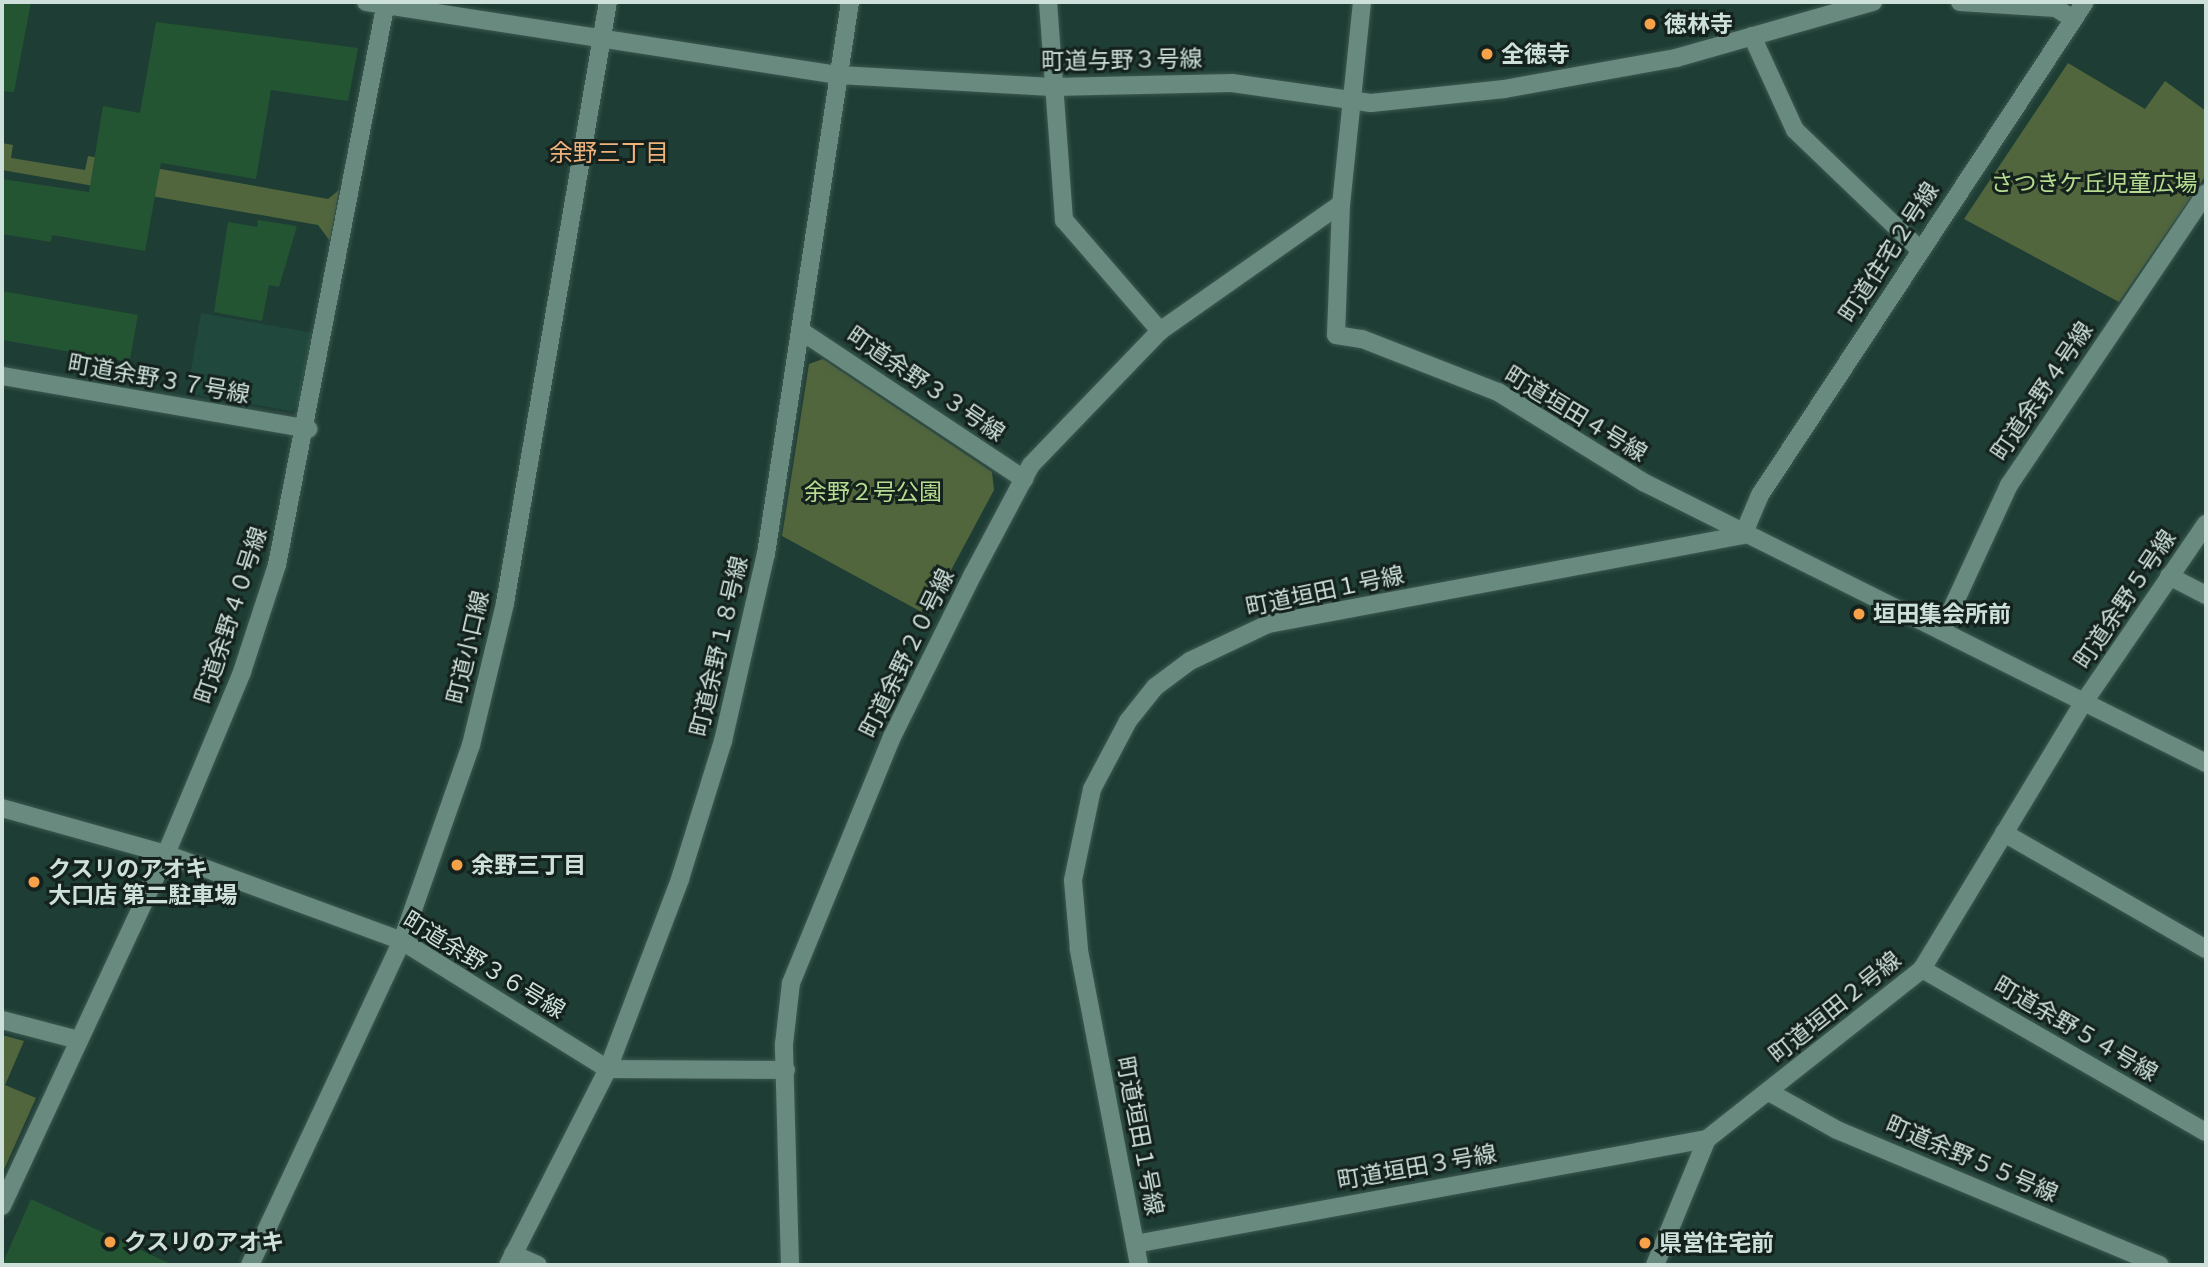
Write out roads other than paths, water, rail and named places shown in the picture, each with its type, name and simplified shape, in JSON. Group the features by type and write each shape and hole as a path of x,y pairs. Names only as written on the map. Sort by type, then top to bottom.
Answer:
{"street":[{"name":"町道与野３号線","path":"366,2 601,43 839,75 1052,87 1232,83 1371,103 1504,89 1676,58 1872,2"},
{"name":"町道小口線","path":"250,1265 402,941 471,744 505,603 608,2"},
{"name":"町道余野１８号線","path":"511,1260 608,1069 680,879 723,741 766,554 850,2"},
{"path":"1048,2 1052,87 1064,220 1160,331"},
{"name":"町道垣田４号線","path":"1362,2 1341,204 1336,335 1362,339 1498,393 1643,482 2206,763"},
{"path":"1960,2 2056,8 2073,19"},
{"name":"町道住宅２号線","path":"1743,534 1760,495 1919,249 2085,2"},
{"name":"町道余野４０号線","path":"2,1206 166,854 246,660 277,565 308,429 386,4"},
{"path":"1752,36 1795,130 1919,249"},
{"name":"町道余野４号線","path":"1942,630 2008,485 2206,192"},
{"name":"町道余野２０号線","path":"790,1265 786,1070 791,983 892,737 1024,479 1160,331 1341,204"},
{"name":"町道余野３３号線","path":"801,331 1024,479"},
{"name":"町道余野３７号線","path":"2,376 308,429"},
{"name":"町道余野５号線","path":"2084,702 2206,524"},
{"name":"町道垣田１号線","path":"1139,1265 1079,949 1073,880 1092,789 1128,721 1155,687 1228,638 1268,624 1743,534"},
{"path":"2168,576 2206,595"},
{"name":"町道垣田２号線","path":"1707,1139 1922,968 2084,702"},
{"name":"町道余野３６号線","path":"2,808 166,854 402,941 608,1069"},
{"path":"2004,833 2206,949"},
{"name":"町道余野５４号線","path":"1922,968 2206,1132"},
{"path":"2,1020 78,1040"},
{"path":"608,1069 786,1070"},
{"name":"町道余野５５号線","path":"1769,1092 1837,1130 2160,1265"},
{"path":"1656,1265 1707,1139"},
{"name":"町道垣田３号線","path":"1135,1244 1707,1139"},
{"path":"511,1260 538,1265"}],"place":[{"name":"徳林寺","path":"1650,24"},
{"name":"全徳寺","path":"1487,54"},
{"name":"垣田集会所前","path":"1859,614"},
{"name":"余野三丁目","path":"457,865"},
{"name":"クスリのアオキ 大口店 第二駐車場","path":"34,882"},
{"name":"クスリのアオキ","path":"110,1242"},
{"name":"県営住宅前","path":"1645,1243"}],"district":[{"name":"余野三丁目","path":"609,153"}],"park label":[{"name":"さつきケ丘児童広場","path":"2094,183"},
{"name":"余野２号公園","path":"873,492"}]}
